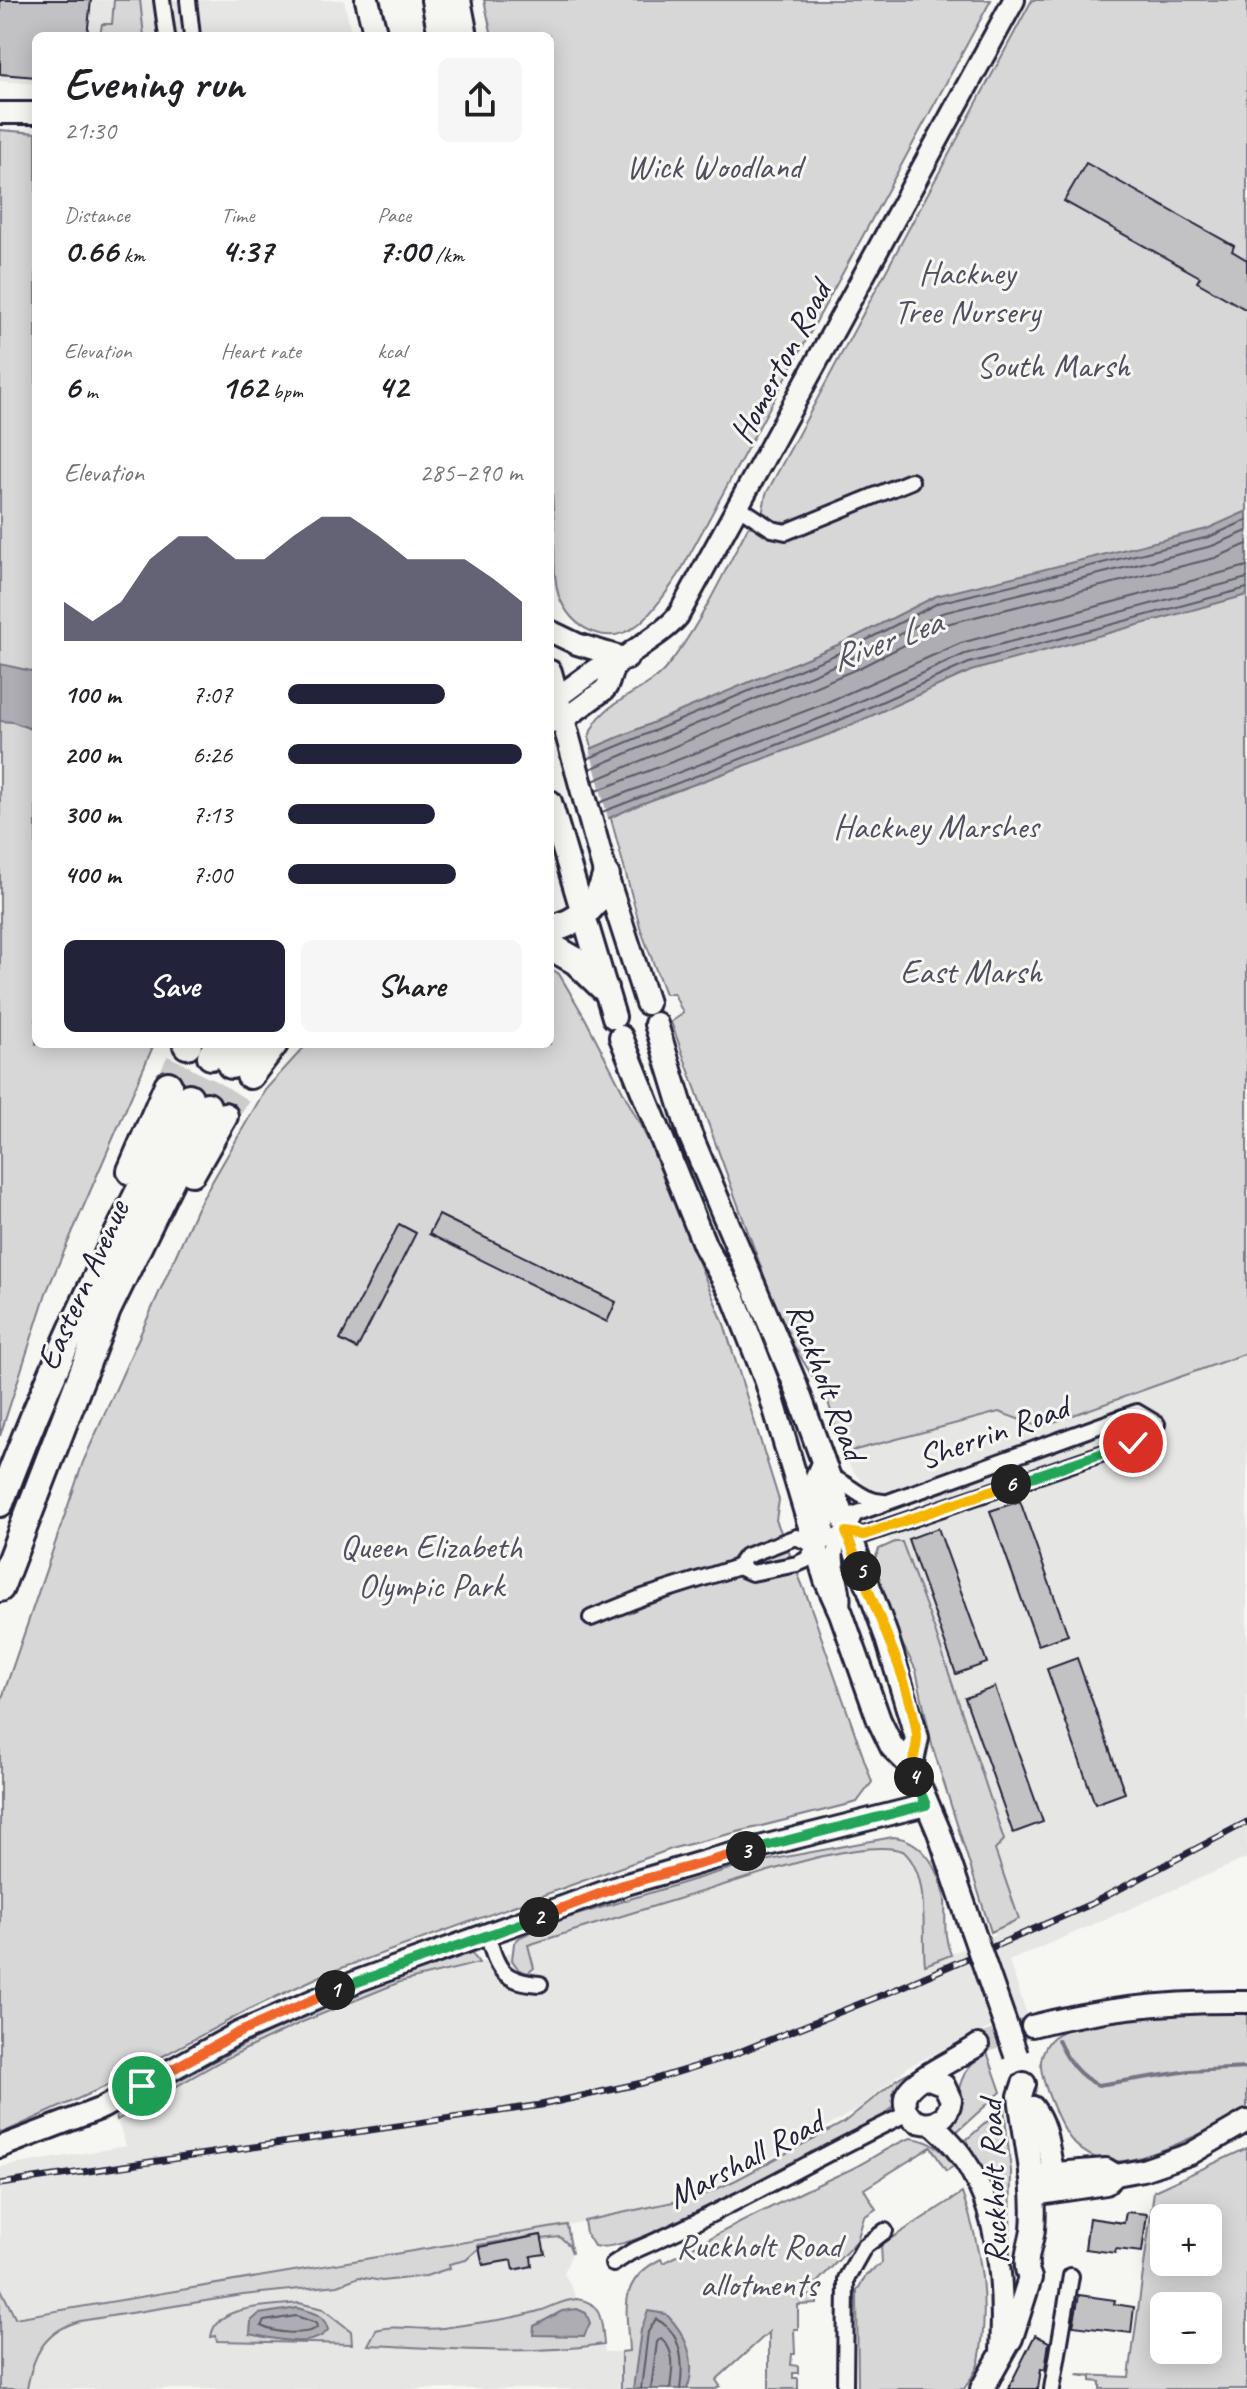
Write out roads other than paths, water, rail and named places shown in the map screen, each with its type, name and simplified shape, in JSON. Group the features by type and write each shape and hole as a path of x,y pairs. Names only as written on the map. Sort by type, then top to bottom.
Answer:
{"highway":[{"path":"419,0 423,32"},
{"path":"435,0 441,32"},
{"path":"554,927 582,916 602,894 606,876"},
{"path":"554,948 576,961 604,988"},
{"path":"231,1057 261,1048"},
{"name":"Eastern Avenue","path":"0,1503 40,1401 125,1221 197,1101 160,1230 122,1308 97,1338 71,1397 0,1588"}],"main road":[{"path":"367,0 375,32"},
{"path":"555,711 569,745 606,876 647,1003"},
{"name":"Ruckholt Road","path":"554,816 618,1027 705,1246 734,1298 754,1347 820,1544 826,1580 879,1720 892,1747 911,1766 957,1881 1024,2084 1031,2094 1047,2224 1039,2272 1030,2278 1021,2311 982,2389"},
{"name":"Ruckholt Road","path":"656,1024 689,1132 784,1355 825,1467 842,1534 907,1697 917,1738 911,1766"},
{"name":"Ruckholt Road","path":"1024,2084 1020,2096 1041,2182"}],"street":[{"path":"162,0 166,32"},
{"path":"188,0 192,32"},
{"name":"Homerton Road","path":"555,711 596,669 620,664 669,628 678,616 1014,0"},
{"path":"0,113 32,113"},
{"path":"739,507 772,529 786,532 911,481"},
{"path":"554,633 620,664"},
{"name":"Sherrin Road","path":"1137,1412 1157,1424 1133,1443 864,1535 842,1534 855,1514 1137,1412"},
{"path":"738,1567 752,1573 797,1564 806,1560 820,1544 827,1524 813,1476 825,1467"},
{"name":"Sherrin Road","path":"825,1467 871,1500 888,1502"},
{"path":"591,1618 643,1597 738,1567 746,1556 796,1537 820,1544 842,1534"},
{"path":"841,1613 845,1596 834,1563 842,1534"},
{"path":"0,2147 102,2108 238,2033 291,2008 487,1934 623,1885 712,1859 926,1805"},
{"path":"487,1934 499,1967 509,1979 540,1984"},
{"path":"1032,2026 1106,2013 1198,2003 1247,2002"},
{"path":"978,2045 961,2059 950,2060 926,2078 913,2083 908,2089 905,2104 908,2113 918,2122 932,2124 947,2136 968,2164 994,2228 1000,2260 1003,2311 1001,2356"},
{"path":"949,2091 959,2072 961,2059"},
{"path":"926,2078 938,2080 949,2091 951,2100 949,2111 932,2124"},
{"name":"Marshall Road","path":"613,2264 631,2252 755,2193 827,2152 908,2113"},
{"path":"1041,2182 1106,2184 1116,2175 1143,2170 1190,2154 1247,2121"},
{"path":"845,2389 846,2279 864,2247 885,2231"},
{"path":"1052,2389 1071,2276"}],"water":[{"name":"River Lea","path":"1247,511 1247,595 971,671 833,733 641,804 554,842 554,764 847,641 936,596 1207,529"},
{"path":"0,664 32,671 32,729 0,721"},
{"path":"297,2308 321,2317 328,2330 312,2340 302,2341 250,2334 251,2321 259,2314"},
{"path":"577,2309 586,2313 590,2323 584,2336 533,2335 534,2326 562,2311"},
{"path":"648,2311 666,2314 684,2339 691,2368 687,2389 633,2389 641,2330"}],"waterway":[{"path":"1058,2040 1074,2067 1098,2085 1189,2071 1247,2068"}],"tunnel":[{"path":"168,1085 186,1048"},
{"path":"189,1097 211,1056"},
{"path":"207,1106 231,1065"},
{"path":"224,1116 250,1075"},
{"path":"978,2045 1032,2026"}],"railway":[{"path":"0,2184 541,2105 642,2083 727,2057 897,1989 1091,1904 1247,1822"}],"park label":[{"name":"Wick Woodland","path":"714,166"},
{"name":"Hackney Tree Nursery","path":"967,292"},
{"name":"South Marsh","path":"1053,365"},
{"name":"Hackney Marshes","path":"936,826"},
{"name":"East Marsh","path":"971,971"},
{"name":"Queen Elizabeth Olympic Park","path":"431,1566"},
{"name":"Ruckholt Road allotments","path":"759,2264"}]}
